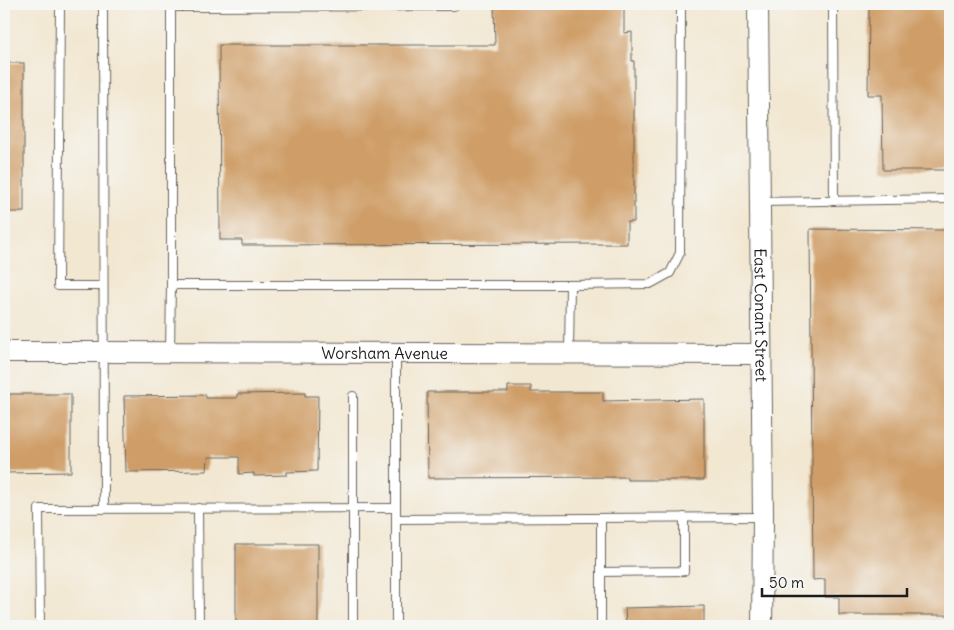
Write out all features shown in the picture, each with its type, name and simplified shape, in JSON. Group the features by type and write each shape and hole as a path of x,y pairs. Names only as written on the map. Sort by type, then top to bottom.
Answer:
{"street":[{"name":"East Conant Street","path":"758,4 763,517 762,626"},
{"name":"Worsham Avenue","path":"5,352 761,354"}],"lane":[{"path":"60,4 58,286 103,286"},
{"path":"103,4 104,508"},
{"path":"170,353 171,5 454,6 454,4"},
{"path":"171,286 570,286 650,284 670,273 680,253 681,4"},
{"path":"834,4 834,200"},
{"path":"760,202 950,199"},
{"path":"569,354 570,286"},
{"path":"396,354 396,626"},
{"path":"353,396 353,626"},
{"path":"198,508 199,626"},
{"path":"40,626 39,509 396,508"},
{"path":"601,572 684,571 684,517"},
{"path":"396,519 763,517"},
{"path":"601,518 601,626"}],"building":[{"path":"494,4 624,5 624,33 632,32 632,61 634,61 634,222 627,222 627,244 242,245 242,240 220,240 219,45 495,45"},
{"path":"869,4 950,4 950,170 883,170 882,95 868,95"},
{"path":"4,63 24,63 24,212 4,212"},
{"path":"810,229 950,230 950,615 839,615 839,597 825,597 825,579 813,580"},
{"path":"508,386 531,386 531,392 603,392 603,401 704,399 704,480 627,480 627,477 428,478 427,392 508,392"},
{"path":"305,393 305,396 318,396 317,471 287,472 287,475 254,476 254,473 239,474 239,457 208,457 207,471 126,472 124,396 206,395 206,398 237,398 237,394"},
{"path":"9,394 71,394 71,472 4,473 4,399 9,399"},
{"path":"236,544 318,544 318,626 236,626"},
{"path":"704,606 704,626 626,626 625,608"}]}
